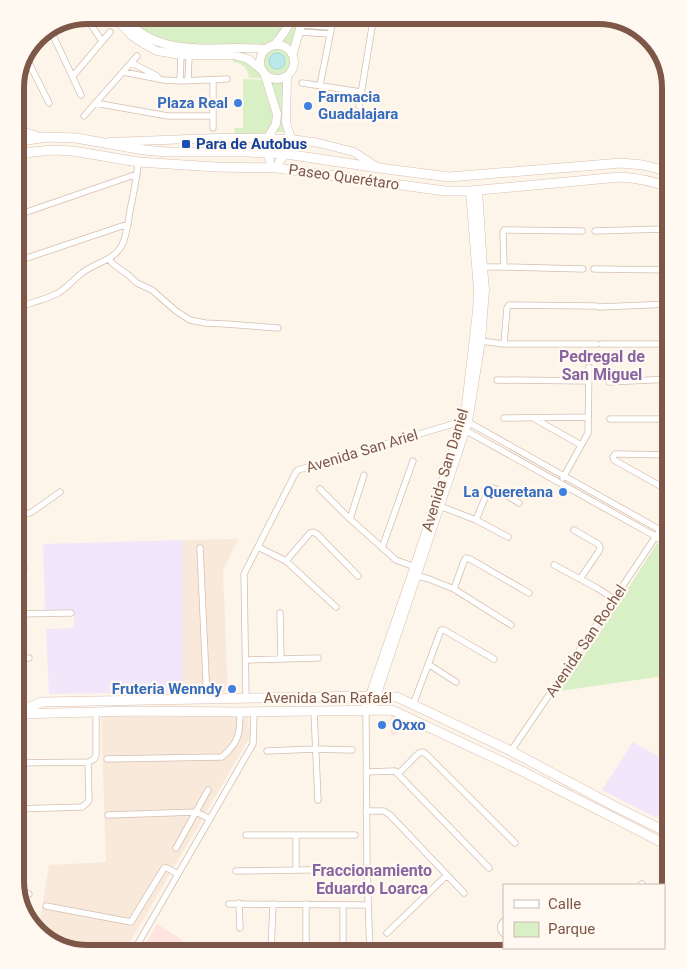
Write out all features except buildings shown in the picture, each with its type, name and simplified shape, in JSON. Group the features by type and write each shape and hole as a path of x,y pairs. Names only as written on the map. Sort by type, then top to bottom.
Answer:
{"main road":[{"name":"Paseo Querétaro","path":"24,141 42,138 76,138 144,150 167,152 286,154 450,177 621,163 643,165 662,170"},
{"name":"Paseo Querétaro","path":"24,153 52,150 73,151 138,162 216,167 274,168 445,191 620,177 640,178 662,185"},
{"name":"Avenida San Rafaél","path":"24,710 42,702 397,696 511,751 662,830"},
{"name":"Avenida San Rafaél","path":"24,714 314,710 368,712 392,710 520,770 662,842"}],"street":[{"path":"91,24 102,41"},
{"path":"121,24 132,36 157,51 185,56 234,55 248,59 270,78 276,79 282,79 293,70 295,61 293,53 301,24"},
{"path":"130,24 144,36 156,42 182,48 248,47 265,49 281,44 293,53"},
{"path":"274,45 287,30 289,24"},
{"path":"359,106 372,24"},
{"path":"300,28 331,26 320,86"},
{"path":"300,28 330,34"},
{"path":"73,76 110,32"},
{"path":"53,35 82,96"},
{"path":"265,49 261,55 260,63 277,114 276,124 267,138 266,144 274,168"},
{"path":"84,116 137,56"},
{"path":"185,56 188,80"},
{"path":"180,81 185,56"},
{"path":"29,63 49,103"},
{"path":"132,63 164,80"},
{"path":"123,72 164,80 227,79"},
{"path":"274,168 290,148 291,139 286,122 287,76"},
{"path":"213,80 213,128"},
{"path":"302,82 361,92"},
{"path":"96,103 168,116 213,116"},
{"path":"24,132 42,138"},
{"path":"103,142 217,138 291,139 319,143 354,152 379,168"},
{"path":"24,305 57,294 82,273 116,253 122,245 128,224 138,162"},
{"path":"24,213 137,174"},
{"name":"Avenida San Daniel","path":"463,425 480,311 485,290 474,190"},
{"name":"Avenida San Daniel","path":"368,712 463,425 481,341 474,190"},
{"path":"24,259 128,224"},
{"path":"504,266 502,233 504,230 582,230"},
{"path":"595,231 662,230"},
{"path":"109,258 113,264 137,283 152,290 176,311 190,320 205,323 278,328"},
{"path":"483,267 583,269"},
{"path":"594,269 662,270"},
{"path":"504,344 507,308 509,305 662,304"},
{"path":"481,341 504,344 662,344"},
{"path":"560,483 588,433 589,367"},
{"path":"609,382 662,379"},
{"path":"497,380 589,381"},
{"path":"504,418 588,417"},
{"path":"534,418 581,445"},
{"path":"610,419 662,419"},
{"path":"463,425 564,476 660,530"},
{"path":"463,425 560,483 662,540"},
{"name":"Avenida San Ariel","path":"246,699 244,574 296,472 463,425"},
{"path":"662,455 615,454 613,457 614,460 662,487"},
{"path":"382,548 413,461"},
{"path":"350,519 364,475"},
{"path":"476,520 489,488 494,488 519,503"},
{"path":"320,489 396,560 429,579 454,589 510,625"},
{"path":"24,515 32,512 60,492"},
{"path":"437,505 476,520 508,537"},
{"path":"574,530 600,547 580,579"},
{"name":"Avenida San Rochel","path":"511,751 660,530"},
{"path":"286,560 313,532 358,576"},
{"path":"200,548 207,700"},
{"path":"258,548 286,560 336,607"},
{"path":"454,589 466,558 530,593"},
{"path":"554,565 614,599"},
{"path":"24,614 71,612"},
{"path":"280,614 281,659"},
{"path":"413,705 441,630 494,659"},
{"path":"24,658 29,658"},
{"path":"246,660 318,658"},
{"path":"428,664 456,682"},
{"path":"134,700 134,711"},
{"path":"314,710 318,800"},
{"path":"24,763 88,762 93,760 96,756 96,712"},
{"path":"107,759 222,757 231,749 239,735 240,712"},
{"path":"137,945 254,744 254,712"},
{"path":"368,712 366,811 370,945"},
{"path":"472,748 478,736"},
{"path":"267,750 352,750"},
{"path":"398,774 419,753 423,752 515,843"},
{"path":"24,809 85,806 88,800 88,762"},
{"path":"366,772 395,771 489,868"},
{"path":"176,848 208,790"},
{"path":"366,811 384,811 390,815 464,893"},
{"path":"108,814 196,812 210,819"},
{"path":"246,835 355,835"},
{"path":"296,835 296,870"},
{"path":"658,840 662,836"},
{"path":"46,906 131,922 164,868 178,874"},
{"path":"236,871 367,870"},
{"path":"387,933 447,875"},
{"path":"25,893 29,894"},
{"path":"229,904 368,905"},
{"path":"239,904 240,928"},
{"path":"271,945 273,904"},
{"path":"306,904 306,945"},
{"path":"343,905 343,945"},
{"path":"503,922 500,927 503,934"}],"shaded area":[{"path":"238,539 223,571 228,692 183,692 183,540"},
{"path":"183,540 183,692 49,694 46,629 74,628 74,610 45,610 43,544"},
{"path":"391,715 406,721 394,736 391,734"},
{"path":"101,716 248,717 250,737 128,945 75,944 59,939 42,927 39,923 49,865 106,862"},
{"path":"633,742 662,759 662,809 656,818 602,790"},
{"path":"157,924 181,939 183,945 145,945"}],"green space":[{"path":"134,24 286,24 268,44 249,47 182,47 156,41"},
{"path":"291,24 299,24 292,47 281,41"},
{"path":"277,46 288,50 292,61 288,72 277,76 266,72 262,61 266,50"},
{"path":"234,55 262,71 265,78 249,78 244,67 233,62"},
{"path":"243,79 266,80 277,114 270,130 265,133 235,134 234,128 243,128"},
{"path":"269,79 277,81 286,79 285,132 274,132 277,125"},
{"path":"657,543 662,546 662,676 560,691"}],"water":[{"path":"277,53 283,55 285,61 283,67 277,69 271,67 269,61 271,55"}],"place":[{"name":"Plaza Real","path":"238,103"},
{"name":"Farmacia Guadalajara","path":"308,106"},
{"name":"Para de Autobus","path":"186,144"},
{"name":"La Queretana","path":"563,492"},
{"name":"Fruteria Wenndy","path":"232,689"},
{"name":"Oxxo","path":"382,725"}],"district":[{"name":"Pedregal de San Miguel","path":"602,365"},
{"name":"Fraccionamiento Eduardo Loarca","path":"372,879"}]}
